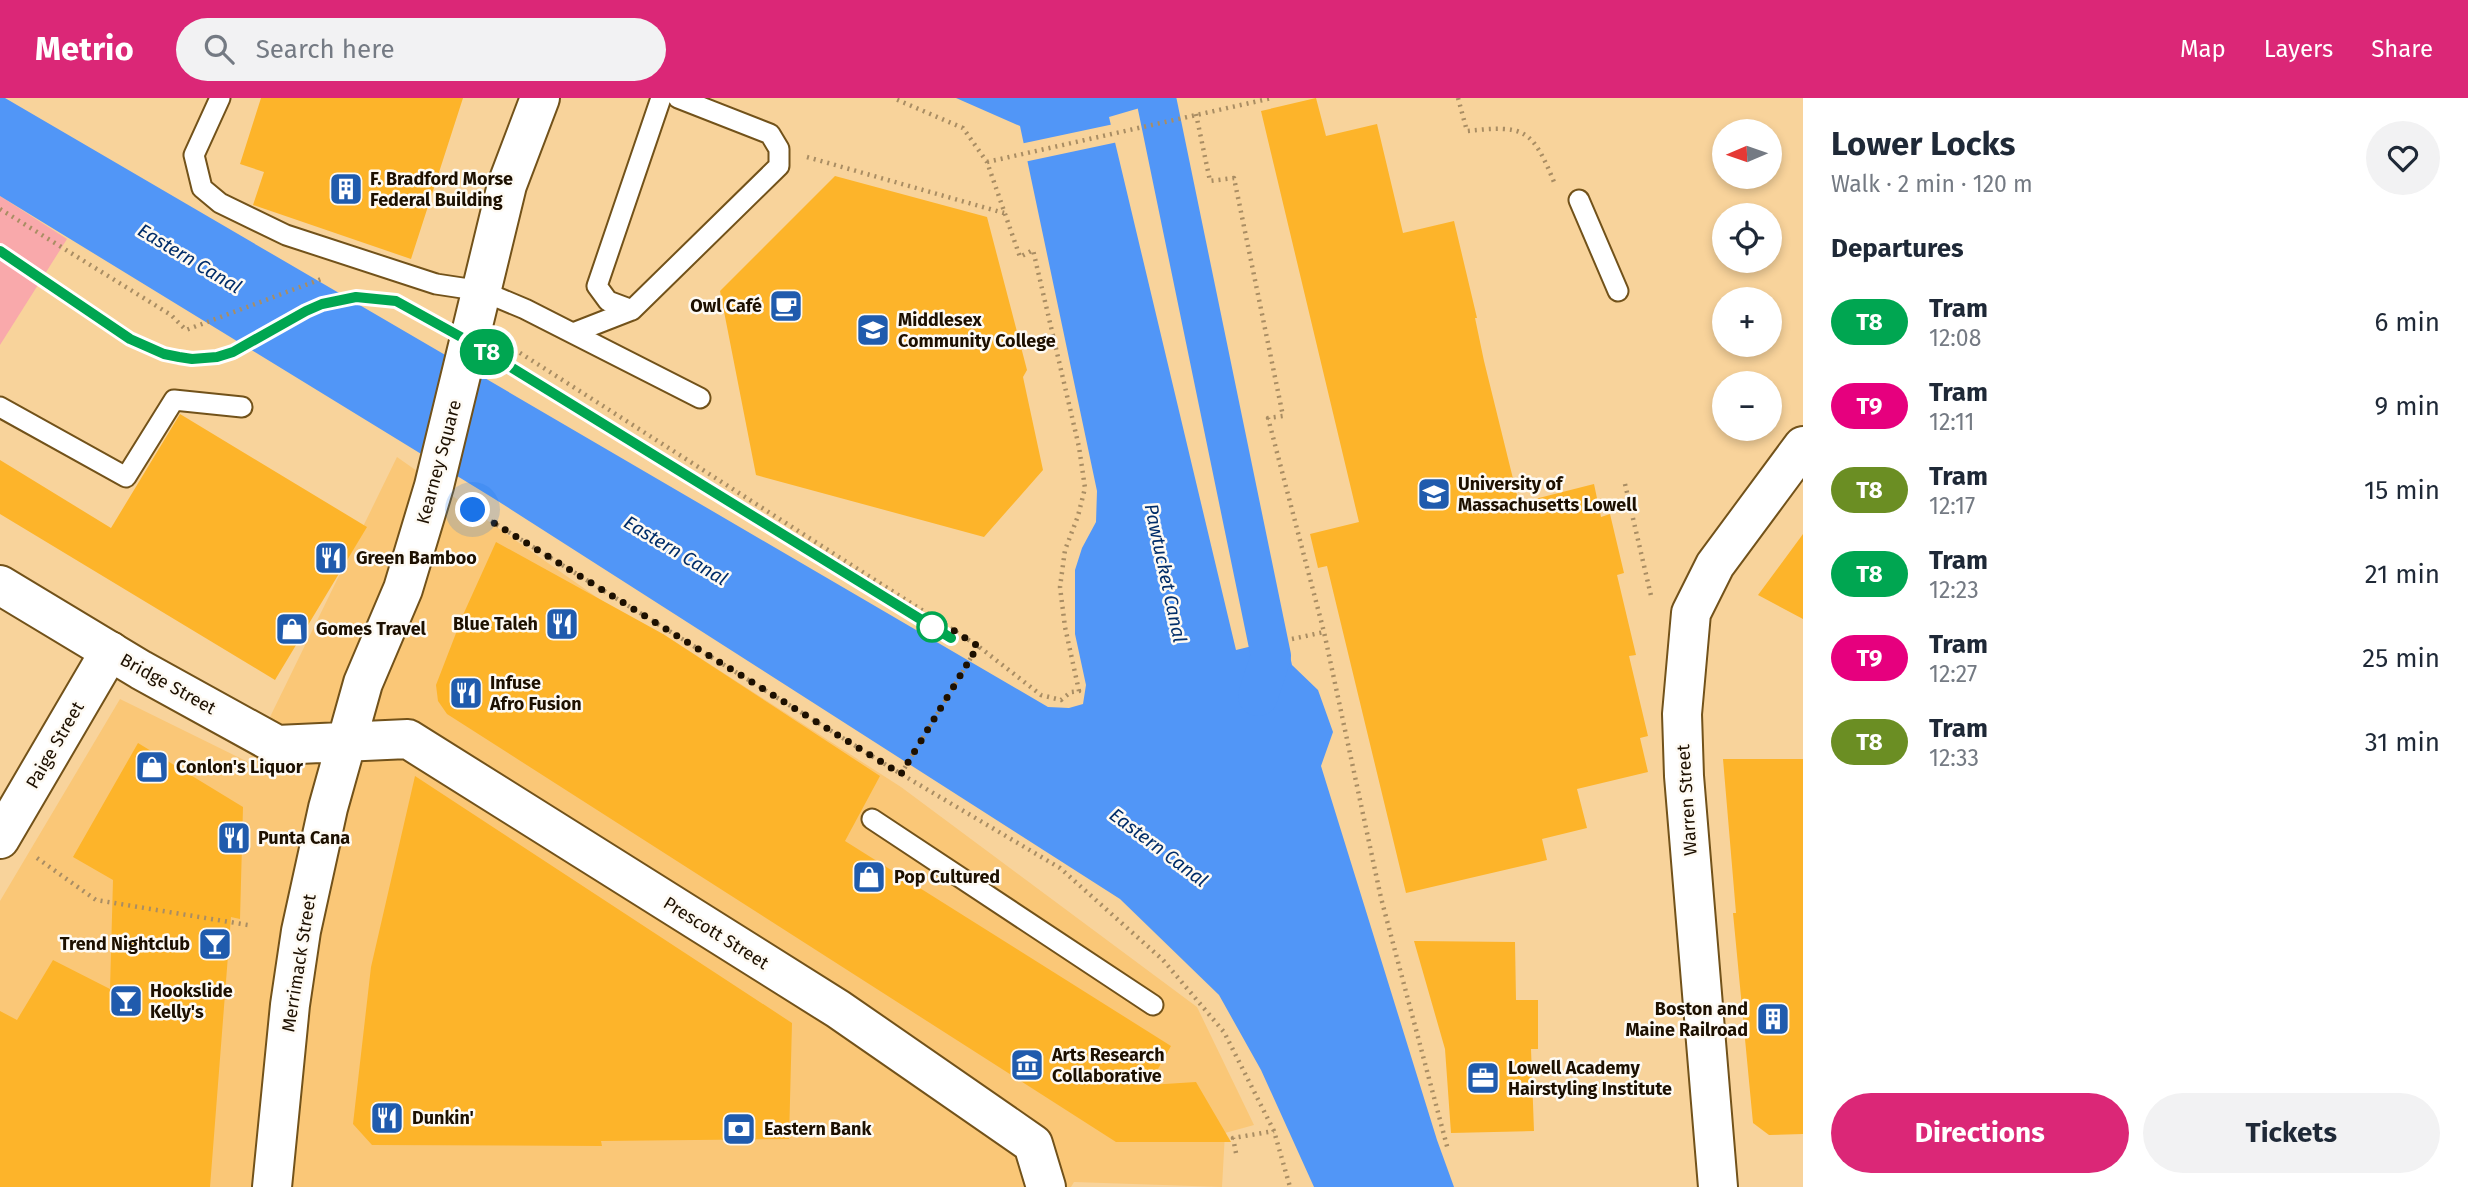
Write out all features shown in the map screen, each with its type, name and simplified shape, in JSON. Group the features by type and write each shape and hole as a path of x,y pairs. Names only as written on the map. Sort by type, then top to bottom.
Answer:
{"main road":[{"name":"Kearney Square","path":"346,742 363,683 403,589 435,486 507,185 540,98"},
{"name":"Warren Street","path":"1718,1187 1684,776 1682,714 1691,613 1715,565 1803,446"},
{"name":"Bridge Street","path":"0,585 110,651 277,744 346,742"},
{"name":"Paige Street","path":"6,814 110,651"},
{"name":"Prescott Street","path":"346,742 408,740 838,1009 1032,1144 1046,1187"},
{"name":"Merrimack Street","path":"272,1187 290,1005 301,931 328,808 346,742"}],"lane":[{"path":"220,98 194,155 202,188 220,203 286,235 436,284 482,291 525,309 700,398"},
{"path":"632,310 608,301 597,286 661,98"},
{"path":"573,334 632,310 779,166 779,149 770,134 678,98"},
{"path":"1578,200 1618,291"},
{"path":"0,407 126,477 174,400 242,407"},
{"path":"872,819 1153,1005"}],"path":[{"path":"514,349 978,646 1041,695 1061,699 1071,692 1079,691 1065,627 1060,587 1065,550 1085,488 1079,447 1033,250 1020,257 987,162 963,128 894,98"},
{"path":"987,162 1272,98"},
{"path":"1458,98 1467,131 1505,127 1531,138 1540,149 1554,182"},
{"path":"1194,115 1210,181 1234,178 1283,416 1268,418 1324,632 1381,898 1448,1150"},
{"path":"779,149 1005,214"},
{"path":"0,209 171,315 186,330 334,275"},
{"path":"1625,484 1652,600"},
{"path":"473,510 901,774 1060,868 1163,960 1224,1031 1274,1131 1290,1187"},
{"path":"1292,639 1324,632"},
{"path":"901,774 978,646"},
{"path":"37,858 96,900 248,925"},
{"path":"1236,1153 1233,1138 1274,1131"}],"shaded area":[{"path":"0,196 67,239 0,345"},
{"path":"397,457 652,636 663,634 901,787 1197,1007 1254,1125 1225,1133 1222,1187 1074,1182 1071,1187 0,1187 0,901 120,699 248,762"}],"water":[{"path":"0,98 5,98 1048,707 1069,708 1083,704 1086,685 1075,634 1075,570 1082,548 1096,522 1097,491 1020,126 956,98 1168,98 1109,117 1236,650 1286,638 1292,665 1318,690 1333,732 1321,766 1454,1187 1314,1187 1261,1070 1219,995 1120,899 493,498 0,196"}],"pier":[{"path":"1114,124 1118,142 1024,162 1020,144"}],"building":[{"name":"F. Bradford Morse Federal Building","path":"261,98 463,98 411,259 253,205 264,172 240,164"},
{"name":"University of Massachusetts Lowell","path":"1316,98 1326,136 1377,124 1403,233 1454,221 1477,318 1484,361 1519,503 1594,484 1601,517 1610,514 1624,573 1617,575 1636,655 1629,656 1648,736 1640,738 1648,772 1577,789 1587,828 1542,839 1547,860 1406,893 1327,566 1318,568 1310,534 1359,522 1261,111"},
{"name":"Middlesex Community College","path":"835,176 987,217 1027,370 1023,377 1043,470 984,537 756,475 720,291"},
{"path":"180,414 367,527 275,680 0,514 0,460 111,528"},
{"path":"1803,534 1803,619 1758,595"},
{"path":"496,542 663,634 880,776 845,841 1171,1046 1149,1085 1196,1082 1231,1142 1116,1142 447,714 438,701 436,685 463,615"},
{"path":"138,743 243,807 240,919 231,917 210,1187 0,1187 0,1011 17,1020 53,960 110,989 113,880 73,857"},
{"path":"1723,759 1803,759 1803,1134 1769,1135 1753,1123 1733,913 1736,913"},
{"path":"415,776 792,1023 789,1139 601,1141 602,1146 372,1145 353,1124 371,967"},
{"path":"1414,941 1515,942 1516,1000 1538,1000 1538,1049 1531,1049 1534,1131 1451,1133 1445,1049"}],"waterway":[{"path":"1156,98 1271,656 1258,696"}],"tram line":[{"path":"0,251 132,340 176,357 202,359 231,352 250,345 328,303 345,299 379,297 406,305 951,638"},
{"name":"T8","path":"0,251 130,339 164,354 192,359 217,357 233,352 322,304 356,297 396,301 470,342 951,638"}],"place":[{"name":"F. Bradford Morse Federal Building","path":"346,189"},
{"name":"Owl Café","path":"786,306"},
{"name":"Middlesex Community College","path":"873,330"},
{"name":"University of Massachusetts Lowell","path":"1434,494"},
{"name":"Green Bamboo","path":"331,558"},
{"name":"Blue Taleh","path":"562,624"},
{"name":"Gomes Travel","path":"292,629"},
{"name":"Infuse Afro Fusion","path":"466,693"},
{"name":"Conlon's Liquor","path":"152,767"},
{"name":"Punta Cana","path":"234,838"},
{"name":"Pop Cultured","path":"869,877"},
{"name":"Trend Nightclub","path":"215,944"},
{"name":"Hookslide Kelly's","path":"126,1001"},
{"name":"Boston and Maine Railroad","path":"1773,1019"},
{"name":"Arts Research Collaborative","path":"1027,1065"},
{"name":"Lowell Academy Hairstyling Institute","path":"1483,1078"},
{"name":"Dunkin'","path":"387,1118"},
{"name":"Eastern Bank","path":"739,1129"}],"route":[{"path":"473,510 901,774 978,646 931,616 932,627"}],"water label":[{"name":"Eastern Canal","path":"190,258"},
{"name":"Eastern Canal","path":"676,550"},
{"name":"Pawtucket Canal","path":"1166,573"},
{"name":"Eastern Canal","path":"1159,847"}]}
